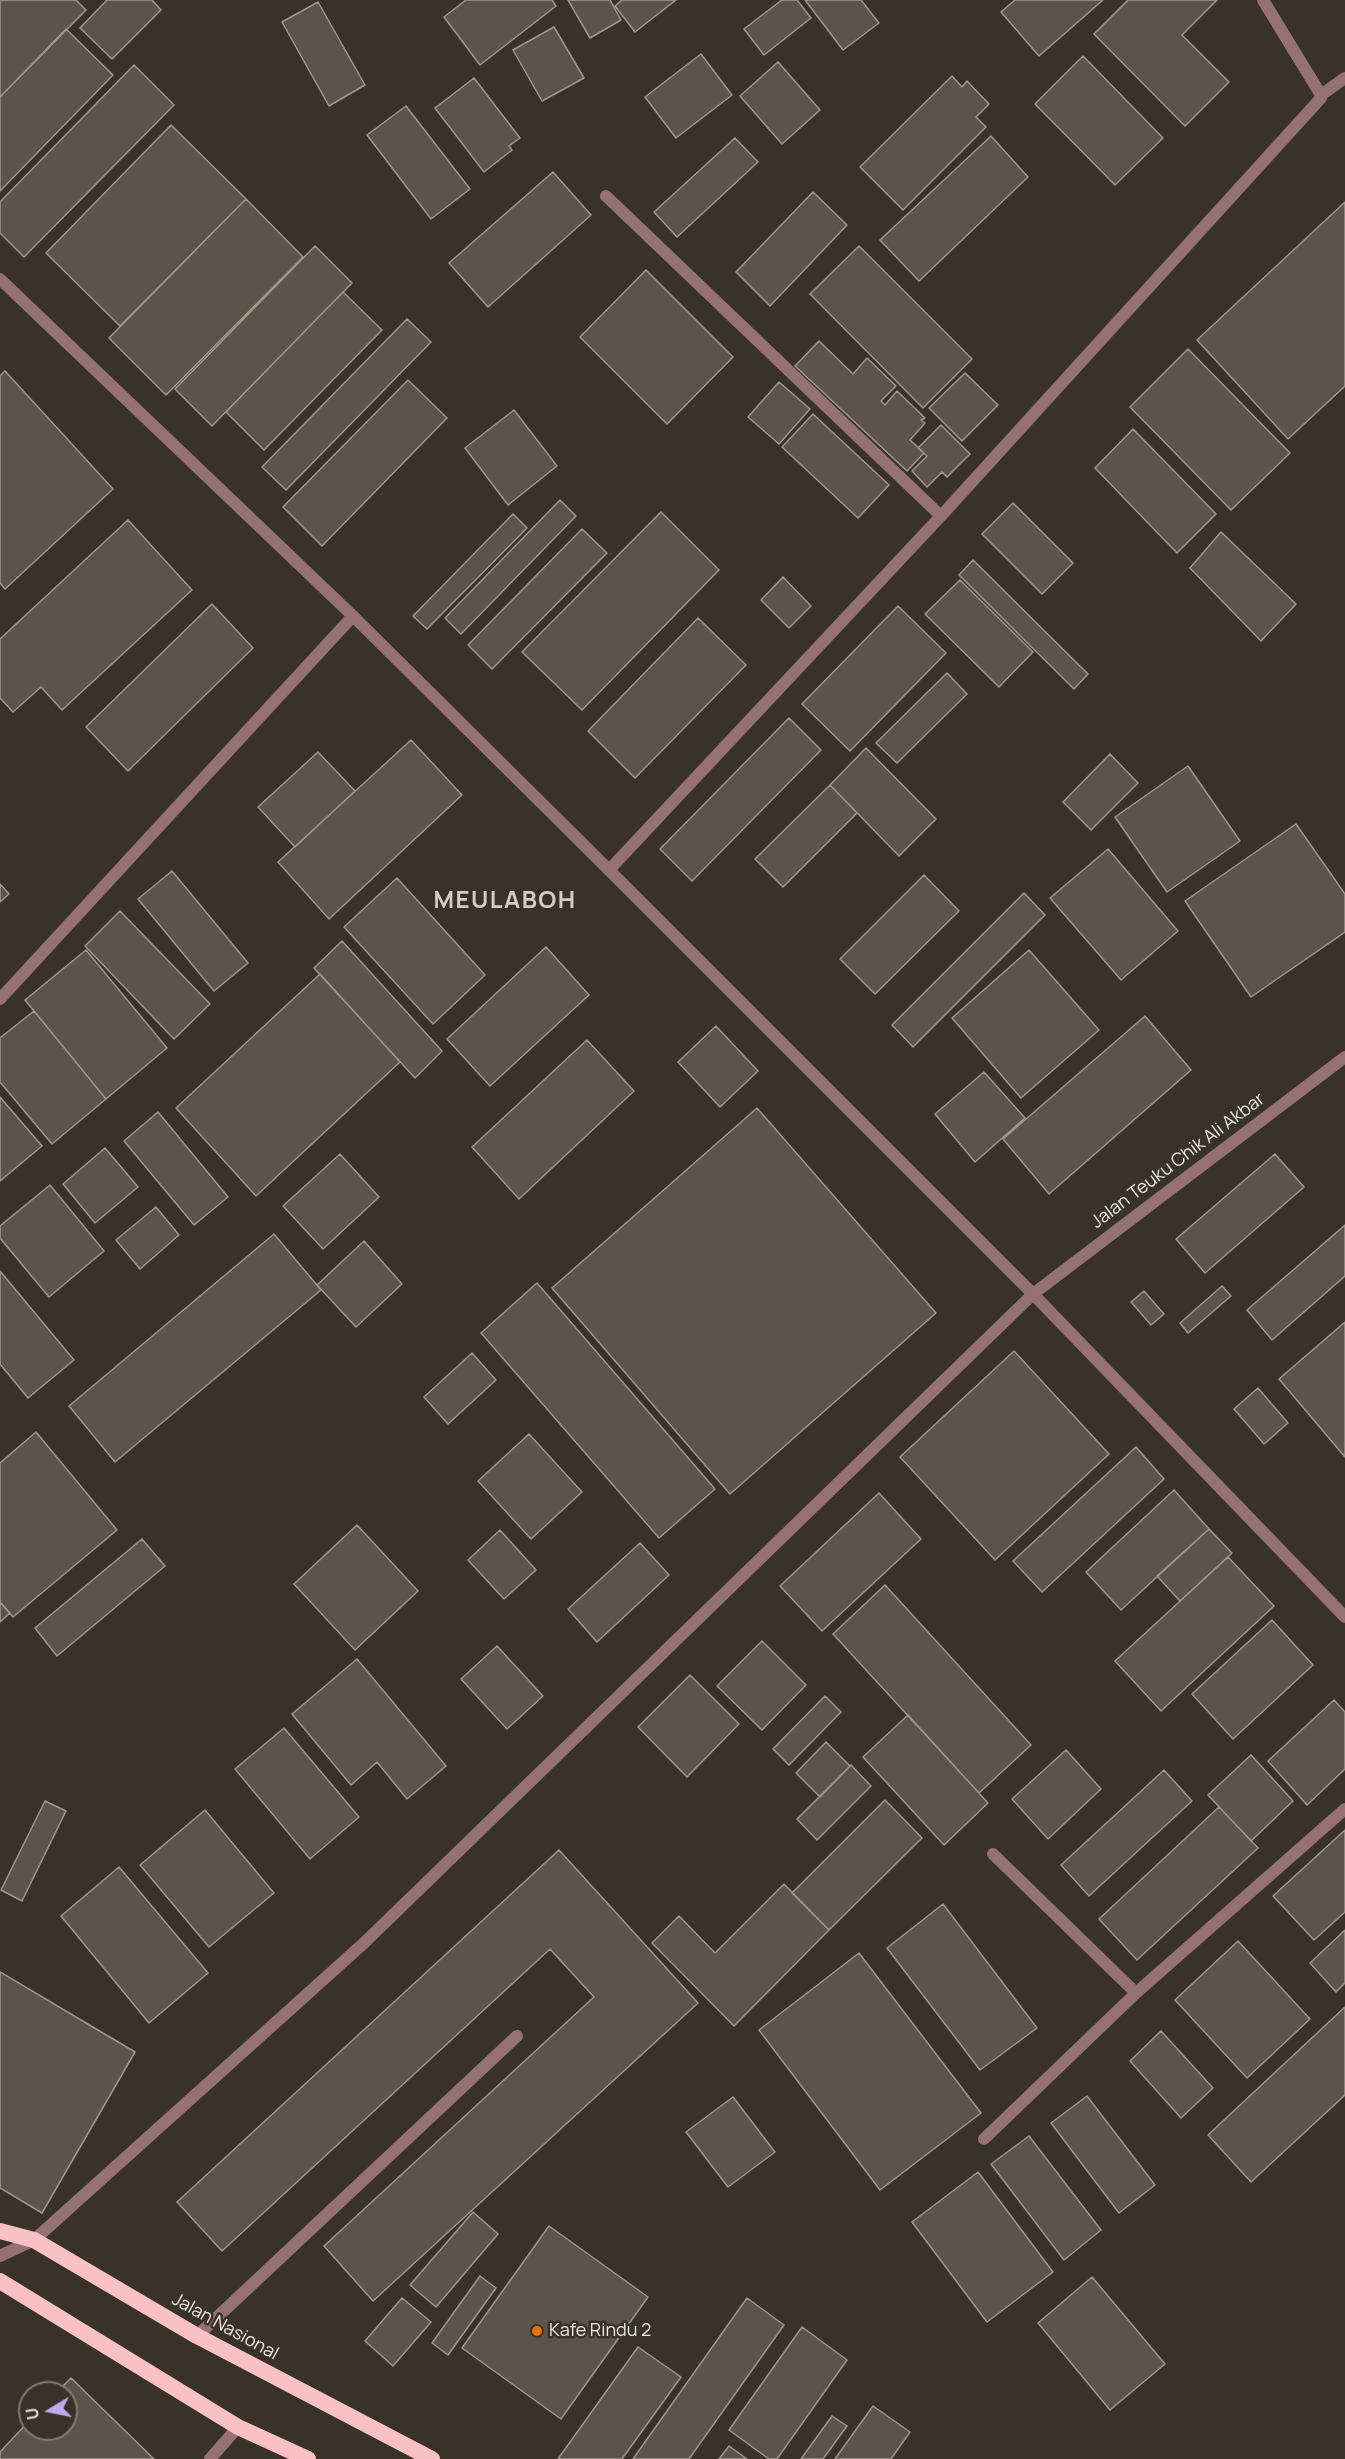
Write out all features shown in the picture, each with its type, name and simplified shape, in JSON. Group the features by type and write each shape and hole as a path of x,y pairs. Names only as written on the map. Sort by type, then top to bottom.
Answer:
{"highway":[{"name":"Jalan Nasional","path":"0,2231 34,2240 197,2336 432,2459"},
{"path":"0,2281 238,2427 309,2459"}],"street":[{"path":"1263,0 1322,95"},
{"path":"609,870 941,516 1322,95 1345,78"},
{"path":"606,196 941,516"},
{"path":"0,279 353,616 609,870 1033,1294 1345,1617"},
{"path":"0,999 353,616"},
{"name":"Jalan Teuku Chik Ali Akbar","path":"0,2256 34,2240 364,1942 1033,1294 1345,1057"},
{"path":"984,2139 1136,1993 1345,1809"},
{"path":"993,1854 1136,1993"},
{"path":"197,2336 517,2036"},
{"path":"210,2459 238,2427"}],"building":[{"path":"0,0 76,0 86,10 0,97"},
{"path":"107,0 152,0 161,10 112,59 80,28"},
{"path":"466,0 552,0 556,6 480,65 444,17"},
{"path":"568,0 610,0 621,20 590,38"},
{"path":"622,0 676,0 635,32 615,6"},
{"path":"782,0 797,0 811,18 764,55 744,29"},
{"path":"805,0 861,0 879,23 843,50"},
{"path":"1015,0 1103,0 1039,56 1001,12"},
{"path":"1128,0 1217,0 1182,35 1229,82 1185,126 1094,34"},
{"path":"318,2 365,85 329,106 282,22"},
{"path":"554,27 584,78 542,101 513,50"},
{"path":"66,29 113,75 0,191 0,97"},
{"path":"701,54 732,95 676,138 645,97"},
{"path":"1083,56 1163,138 1115,185 1035,104"},
{"path":"778,62 820,110 782,144 740,96"},
{"path":"134,65 174,105 24,257 0,233 0,202"},
{"path":"952,76 962,87 967,81 989,104 976,117 986,127 903,210 860,167"},
{"path":"474,78 520,138 509,146 512,150 484,172 435,108"},
{"path":"406,106 470,189 431,219 367,135"},
{"path":"171,125 246,199 120,326 46,253"},
{"path":"991,136 1028,177 919,281 880,240"},
{"path":"735,138 758,162 677,237 654,212"},
{"path":"553,172 591,215 488,307 449,263"},
{"path":"813,192 847,225 770,306 736,272"},
{"path":"246,199 303,257 166,395 109,338"},
{"path":"1345,202 1345,386 1288,439 1197,340"},
{"path":"315,246 352,283 212,426 175,389"},
{"path":"859,246 972,359 923,408 810,294"},
{"path":"646,270 733,357 667,424 580,337"},
{"path":"343,292 382,330 264,450 226,412"},
{"path":"407,319 431,342 286,490 262,467"},
{"path":"819,341 853,374 867,358 896,386 881,401 885,405 897,391 925,418 921,420 925,423 910,440 924,453 907,471 795,366"},
{"path":"1188,349 1290,453 1231,510 1130,407"},
{"path":"5,371 113,489 5,589 0,583 0,376"},
{"path":"965,373 998,405 962,441 929,408"},
{"path":"408,380 447,418 322,546 283,507"},
{"path":"779,382 810,409 779,444 748,417"},
{"path":"514,410 557,466 508,505 465,448"},
{"path":"813,414 889,485 858,518 782,447"},
{"path":"941,425 970,454 947,477 942,472 927,487 912,471 927,456 918,448"},
{"path":"1133,429 1216,514 1177,553 1095,468"},
{"path":"560,500 576,516 461,634 445,618"},
{"path":"1013,503 1073,563 1042,594 982,534"},
{"path":"661,512 719,570 582,710 522,652"},
{"path":"513,514 527,528 427,629 413,616"},
{"path":"128,520 192,590 62,710 41,687 13,712 0,698 0,639"},
{"path":"582,529 607,553 492,669 468,645"},
{"path":"1221,532 1296,604 1261,641 1190,568"},
{"path":"973,560 1088,674 1074,689 959,575"},
{"path":"783,577 811,606 789,628 761,600"},
{"path":"960,580 1033,652 999,687 925,614"},
{"path":"212,604 253,648 128,771 86,727"},
{"path":"898,606 946,653 850,751 802,704"},
{"path":"698,618 746,665 635,778 588,731"},
{"path":"947,673 967,694 897,763 876,743"},
{"path":"789,718 821,750 692,881 660,849"},
{"path":"411,740 462,795 329,919 278,862"},
{"path":"866,748 936,819 899,856 830,785"},
{"path":"318,752 355,791 295,847 258,807"},
{"path":"1110,754 1138,783 1091,830 1063,802"},
{"path":"1188,766 1240,841 1167,892 1115,817"},
{"path":"830,785 857,813 783,887 755,859"},
{"path":"1296,824 1345,894 1345,932 1251,997 1185,901"},
{"path":"1108,849 1178,931 1121,980 1050,898"},
{"path":"172,871 248,963 214,991 138,899"},
{"path":"924,875 959,911 875,994 840,959"},
{"path":"397,878 485,975 433,1024 344,927"},
{"path":"0,884 9,894 0,902"},
{"path":"1024,893 1045,915 913,1047 892,1025"},
{"path":"120,911 210,1004 174,1039 85,946"},
{"path":"342,941 442,1051 415,1078 314,968"},
{"path":"546,947 589,995 490,1086 447,1039"},
{"path":"86,950 167,1048 106,1099 25,1000"},
{"path":"1029,950 1099,1030 1021,1098 952,1018"},
{"path":"320,974 400,1062 256,1196 176,1108"},
{"path":"34,1011 106,1099 52,1144 0,1082 0,1038"},
{"path":"1145,1016 1191,1070 1049,1194 1003,1139"},
{"path":"716,1026 758,1071 720,1107 678,1062"},
{"path":"587,1040 634,1091 519,1199 472,1147"},
{"path":"984,1072 1025,1118 975,1162 935,1114"},
{"path":"0,1097 42,1146 0,1181"},
{"path":"757,1108 936,1313 730,1494 552,1288"},
{"path":"158,1112 228,1197 194,1225 124,1141"},
{"path":"105,1148 138,1187 95,1223 63,1184"},
{"path":"340,1154 379,1197 323,1249 283,1206"},
{"path":"1275,1154 1304,1187 1205,1273 1176,1239"},
{"path":"50,1185 104,1251 49,1297 0,1238 0,1226"},
{"path":"156,1207 179,1235 140,1269 116,1240"},
{"path":"1345,1225 1345,1276 1272,1340 1247,1310"},
{"path":"274,1234 321,1290 115,1462 69,1406"},
{"path":"364,1241 402,1284 356,1327 317,1285"},
{"path":"0,1271 74,1360 28,1398 0,1364"},
{"path":"537,1283 715,1489 659,1538 481,1333"},
{"path":"1222,1286 1231,1296 1188,1333 1180,1323"},
{"path":"1144,1291 1164,1314 1151,1325 1131,1302"},
{"path":"1345,1322 1345,1457 1279,1379"},
{"path":"1014,1351 1109,1454 995,1560 900,1457"},
{"path":"472,1353 496,1380 448,1424 424,1397"},
{"path":"1258,1388 1288,1423 1264,1444 1234,1409"},
{"path":"36,1432 117,1530 13,1617 0,1602 0,1463"},
{"path":"529,1434 582,1492 531,1539 478,1481"},
{"path":"1136,1447 1164,1479 1042,1592 1013,1561"},
{"path":"1174,1490 1209,1529 1121,1610 1086,1572"},
{"path":"879,1493 921,1539 822,1631 780,1586"},
{"path":"357,1525 418,1591 355,1650 294,1584"},
{"path":"1209,1529 1232,1553 1180,1601 1157,1576"},
{"path":"500,1530 536,1570 504,1599 468,1560"},
{"path":"142,1539 165,1566 57,1656 35,1628"},
{"path":"640,1543 669,1575 597,1642 568,1609"},
{"path":"1228,1557 1274,1606 1161,1711 1115,1661"},
{"path":"885,1585 1031,1745 979,1793 833,1634"},
{"path":"0,1602 10,1613 0,1622"},
{"path":"1272,1620 1313,1665 1233,1739 1192,1694"},
{"path":"762,1641 806,1685 762,1730 717,1686"},
{"path":"497,1646 543,1696 507,1729 461,1679"},
{"path":"357,1659 446,1766 407,1799 377,1762 351,1785 292,1714"},
{"path":"690,1675 739,1724 687,1777 638,1727"},
{"path":"825,1696 841,1712 789,1765 773,1749"},
{"path":"1334,1700 1345,1712 1345,1769 1307,1805 1268,1761"},
{"path":"908,1715 988,1803 944,1845 863,1757"},
{"path":"284,1728 359,1817 310,1859 235,1769"},
{"path":"826,1742 850,1766 820,1797 796,1773"},
{"path":"1066,1750 1101,1789 1048,1839 1012,1799"},
{"path":"1251,1755 1293,1801 1251,1841 1208,1795"},
{"path":"851,1765 871,1786 817,1840 797,1819"},
{"path":"1164,1770 1192,1801 1089,1896 1061,1865"},
{"path":"885,1800 922,1838 829,1930 792,1893"},
{"path":"45,1801 66,1811 22,1901 1,1890"},
{"path":"1219,1807 1258,1848 1137,1960 1099,1919"},
{"path":"205,1810 274,1893 209,1947 140,1865"},
{"path":"1345,1830 1345,1912 1314,1940 1273,1896"},
{"path":"559,1850 698,2003 373,2301 324,2246 594,1997 550,1949 222,2251 177,2202"},
{"path":"119,1867 208,1973 149,2023 61,1916"},
{"path":"784,1884 829,1930 734,2026 652,1943 679,1916 715,1953"},
{"path":"943,1904 1037,2028 980,2070 887,1948"},
{"path":"1345,1930 1345,1983 1336,1992 1310,1963"},
{"path":"1238,1941 1310,2019 1247,2078 1175,2000"},
{"path":"859,1953 981,2113 880,2190 759,2030"},
{"path":"0,1972 135,2052 42,2213 0,2188"},
{"path":"1345,2007 1345,2095 1251,2182 1208,2135"},
{"path":"1161,2031 1213,2088 1181,2118 1130,2061"},
{"path":"1087,2096 1155,2185 1119,2213 1051,2123"},
{"path":"733,2097 775,2152 728,2187 686,2132"},
{"path":"1029,2136 1101,2230 1064,2260 991,2164"},
{"path":"978,2172 1053,2272 987,2322 912,2222"},
{"path":"473,2212 498,2234 436,2307 410,2285"},
{"path":"549,2226 648,2297 561,2419 462,2348"},
{"path":"480,2276 496,2288 448,2355 432,2343"},
{"path":"1092,2277 1165,2364 1110,2410 1038,2323"},
{"path":"402,2298 431,2322 393,2366 365,2341"},
{"path":"747,2298 784,2325 689,2459 633,2459"},
{"path":"802,2327 847,2360 777,2459 769,2459 729,2430"},
{"path":"638,2347 681,2377 622,2459 558,2459"},
{"path":"78,2385 154,2459 0,2459 0,2452 18,2433 18,2441 78,2441"},
{"path":"873,2406 910,2432 891,2459 835,2459"},
{"path":"832,2416 847,2426 823,2459 801,2459"},
{"path":"729,2446 747,2459 719,2459"}],"place":[{"name":"Kafe Rindu 2","path":"537,2331"}],"district":[{"name":"MEULABOH","path":"505,901"}]}
